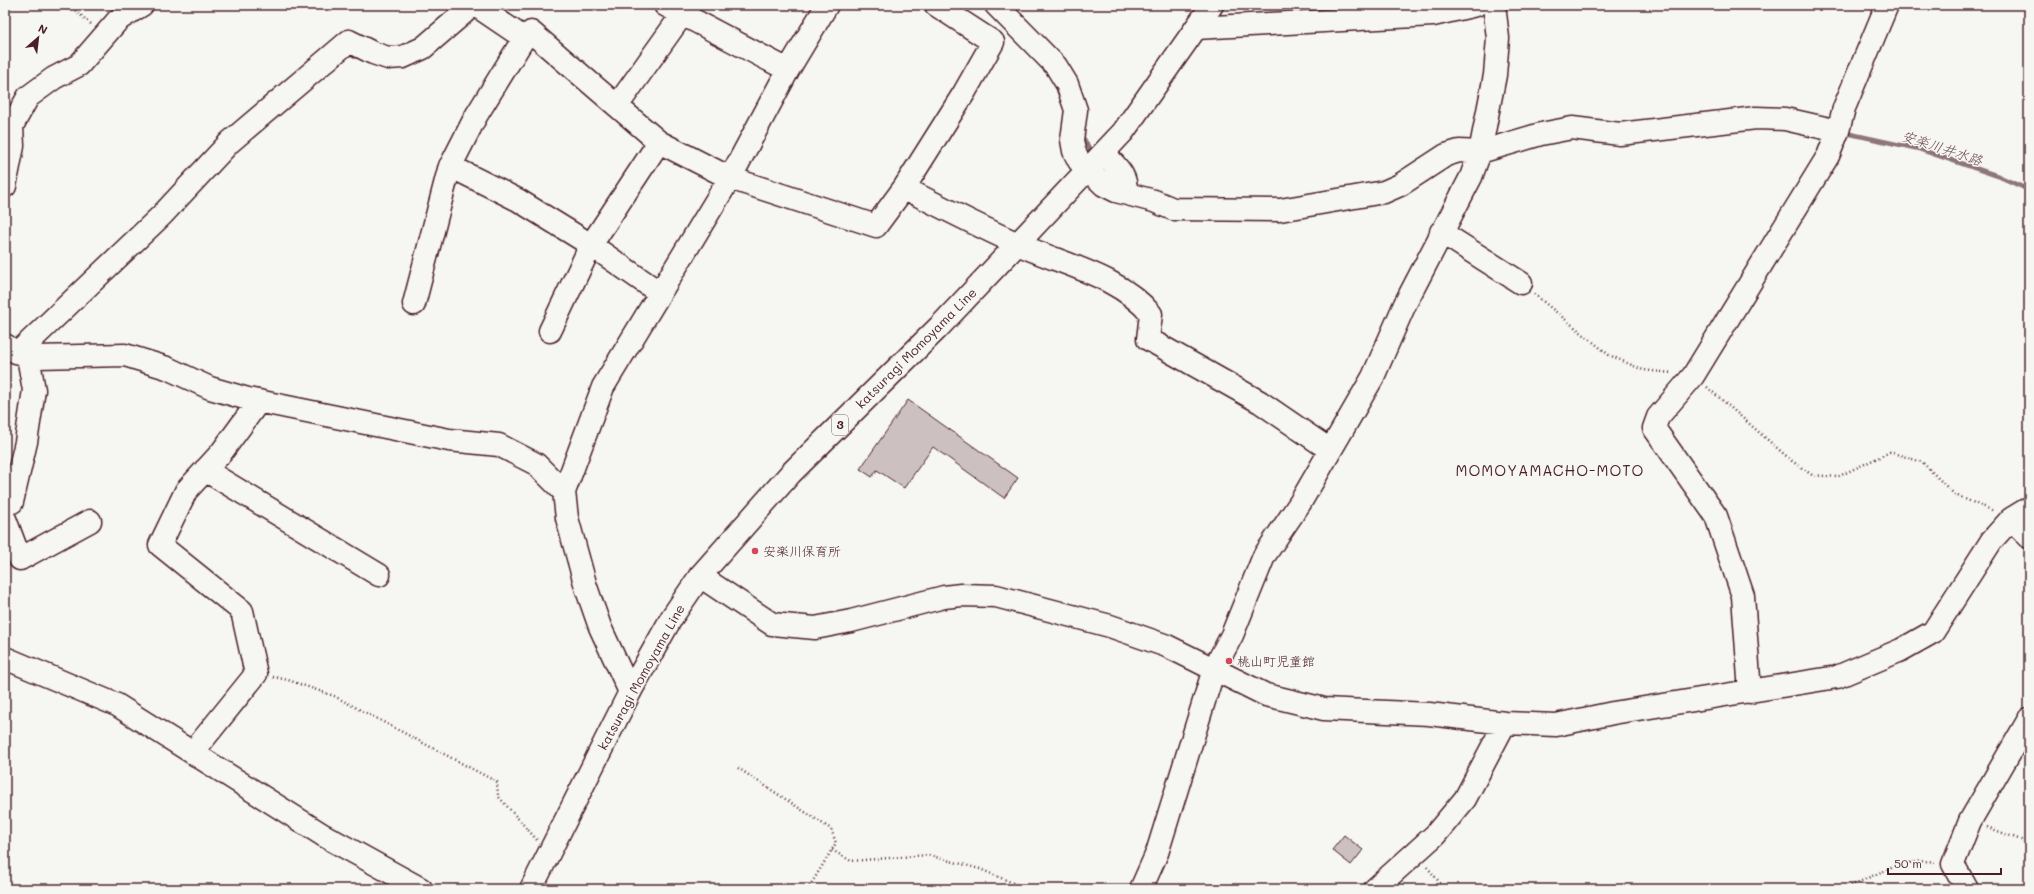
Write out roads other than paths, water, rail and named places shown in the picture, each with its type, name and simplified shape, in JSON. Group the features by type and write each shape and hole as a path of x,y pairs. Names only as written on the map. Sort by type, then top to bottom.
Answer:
{"street":[{"path":"5,186 13,146 12,126 28,97 54,78 79,65 118,20 142,5"},
{"path":"5,503 12,502 26,442 34,390 26,345 162,215 230,142 349,41 373,53 388,58 403,57 423,48 474,5 524,38"},
{"path":"630,692 600,627 586,587 567,518 564,492 603,387 730,178 788,70 827,5"},
{"path":"414,304 450,166 476,116 524,38 532,32 659,142 730,178 876,226 904,188 964,93 993,42 936,5"},
{"path":"996,5 1056,66 1067,84 1076,110 1072,140 1074,151 1079,161 1104,185 1126,194 1173,209 1280,210 1384,192 1400,185 1446,155 1459,151 1480,152 1540,134 1572,128 1620,134 1756,118 1785,119 1838,131"},
{"name":"katsuragi Momoyama Line","path":"531,889 630,692 672,617 700,576 791,473 939,327 1123,132 1212,5"},
{"path":"1196,28 1433,14 1476,5"},
{"path":"1141,889 1157,853 1214,670 1232,635 1264,556 1300,503 1373,377 1405,304 1470,177 1480,152 1495,75 1498,38 1494,5"},
{"path":"1750,692 1743,596 1716,516 1654,428 1658,417 1693,376 1828,156 1838,131 1844,108 1887,5"},
{"path":"617,106 679,8 788,70"},
{"path":"550,331 591,245 659,142"},
{"path":"1104,153 1122,173 1126,182 1126,194"},
{"path":"450,166 518,200 591,245 660,293"},
{"path":"904,188 1017,244 1100,276 1141,302 1152,314 1148,339 1260,402 1330,450"},
{"path":"1441,232 1521,283"},
{"path":"5,345 16,352 37,357 125,355 167,368 210,388 259,401 449,440 499,445 536,464 564,492"},
{"path":"193,752 256,674 242,612 160,545 186,491 220,453 259,401"},
{"path":"205,470 379,575"},
{"path":"700,576 772,624 815,628 851,621 944,597 961,595 996,596 1110,626 1167,646 1266,695 1324,709 1429,714 1505,723 1556,725 1613,713 1837,677 1901,650 1933,632 1992,540 2011,519 2029,508"},
{"path":"5,519 20,559 90,521"},
{"path":"2011,519 2029,537"},
{"path":"5,658 117,705 323,835 421,889"},
{"path":"1967,889 1953,864 1970,821 2029,718"},
{"path":"1375,889 1435,835 1465,799 1505,723"}],"waterway":[{"name":"安楽川井水路","path":"1846,133 1919,149 1998,176 2029,190"},
{"name":"安楽川井水路","path":"1084,139 1092,153"}],"place":[{"name":"安楽川保育所","path":"755,551"},
{"name":"桃山町児童館","path":"1229,661"}],"district":[{"name":"MOMOYAMACHO-MOTO","path":"1550,471"}]}
